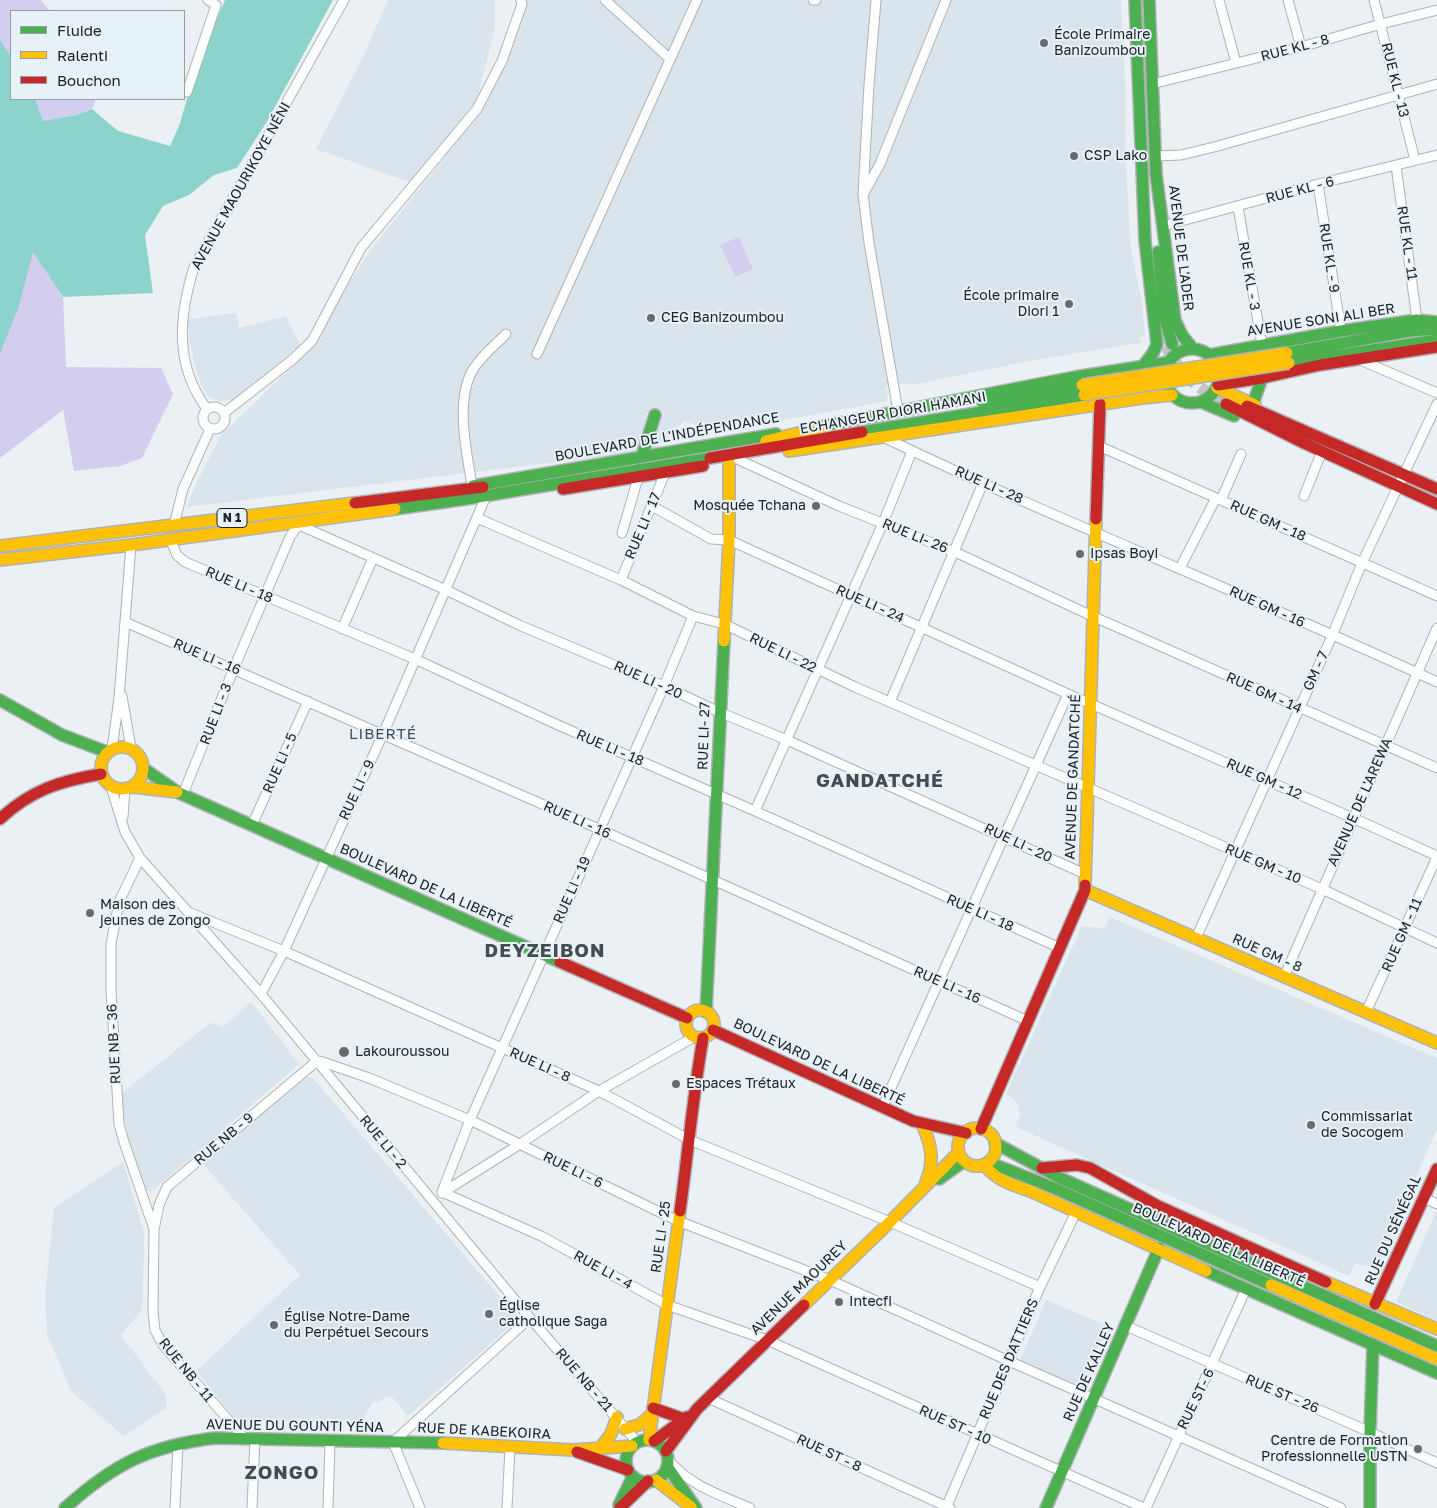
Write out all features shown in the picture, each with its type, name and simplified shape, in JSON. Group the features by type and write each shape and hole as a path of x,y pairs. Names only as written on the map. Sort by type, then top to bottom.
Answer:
{"main road":[{"name":"AVENUE DE L'ADER","path":"1135,0 1142,176 1149,206 1159,318 1165,344"},
{"name":"AVENUE DE L'ADER","path":"1148,0 1156,174 1175,320 1182,335 1193,350"},
{"name":"AVENUE DE L'ADER","path":"1156,174 1152,194 1165,318 1165,344 1161,353 1170,362"},
{"name":"AVENUE SONI ALI BER","path":"1209,355 1341,331 1417,320 1437,322"},
{"name":"AVENUE SONI ALI BER","path":"1288,358 1410,331 1437,329"},
{"path":"1288,358 1437,340"},
{"path":"1143,366 1153,353 1165,344"},
{"path":"1218,386 1357,359 1437,346"},
{"path":"1201,402 1208,398 1218,386 1219,372 1217,365 1209,355 1202,351 1184,351 1176,355 1166,370 1166,379 1172,395 1186,402 1201,402 1304,442"},
{"name":"ECHANGEUR DIORI HAMANI","path":"502,489 1083,390 1288,358"},
{"name":"BOULEVARD DE L'INDÉPENDANCE","path":"0,560 301,523 468,492 642,456 827,426 898,411 1170,362"},
{"path":"1253,404 1262,378"},
{"path":"1218,386 1314,434 1437,489"},
{"name":"ECHANGEUR DIORI HAMANI","path":"764,445 861,433 1083,390"},
{"name":"BOULEVARD DE L'INDÉPENDANCE","path":"468,492 484,501 638,478 733,460 882,437 1172,395"},
{"path":"1314,434 1229,401 1322,451 1437,504"},
{"name":"AVENUE DE GANDATCHÉ","path":"981,1129 1085,890 1100,404"},
{"path":"642,456 655,415"},
{"path":"764,445 827,426"},
{"path":"861,433 923,431"},
{"name":"RUE LI- 27","path":"706,1012 714,880 720,712 733,460"},
{"name":"BOULEVARD DE L'INDÉPENDANCE","path":"0,546 502,489"},
{"path":"0,700 62,734 109,751"},
{"path":"0,819 26,797 95,765 109,751 118,747 131,748 140,756 144,768 142,775 138,782 129,788 112,787 107,783 95,765 62,734"},
{"name":"BOULEVARD DE LA LIBERTÉ","path":"144,768 181,794 687,1018"},
{"name":"BOULEVARD DE LA LIBERTÉ","path":"129,788 181,794"},
{"name":"RUE GM - 8","path":"1085,890 1437,1043"},
{"path":"693,1012 706,1012 714,1022 713,1030 710,1034 698,1038 688,1031 686,1027 687,1018 693,1012"},
{"name":"BOULEVARD DE LA LIBERTÉ","path":"713,1030 913,1121 966,1133"},
{"name":"RUE LI - 25","path":"651,1440 653,1411 690,1140 698,1038"},
{"name":"BOULEVARD DE LA LIBERTÉ","path":"913,1121 971,1159 1054,1188 1437,1358"},
{"path":"922,1189 932,1167 932,1148 924,1129"},
{"path":"976,1129 981,1129 990,1134 995,1143 995,1154 971,1159 962,1136 976,1129"},
{"name":"BOULEVARD DE LA LIBERTÉ","path":"995,1143 1060,1178 1437,1346"},
{"name":"BOULEVARD DE LA LIBERTÉ","path":"971,1159 989,1181 1002,1190 1016,1193 1030,1191 1437,1373"},
{"name":"AVENUE MAOUREY","path":"651,1440 684,1419 708,1398 922,1189 971,1159"},
{"name":"BOULEVARD DE LA LIBERTÉ","path":"1042,1168 1076,1165 1090,1168 1158,1206 1376,1304 1437,1329"},
{"name":"RUE DU SÉNÉGAL","path":"1376,1304 1437,1169"},
{"name":"RUE DE KALLEY","path":"1046,1508 1158,1248"},
{"path":"1370,1508 1373,1344"},
{"name":"AVENUE MAOUREY","path":"667,1459 696,1409"},
{"path":"626,1429 639,1425 653,1411 684,1419"},
{"path":"601,1447 614,1430 616,1417"},
{"name":"AVENUE DU GOUNTI YÉNA","path":"65,1508 103,1477 121,1466 140,1456 178,1444 215,1438 393,1442"},
{"path":"651,1440 659,1443 694,1508 652,1480 637,1479 630,1473 626,1460 629,1450 635,1444 651,1440"},
{"name":"RUE DE KABEKOIRA","path":"393,1442 573,1450 635,1444"},
{"name":"RUE DE KABEKOIRA","path":"573,1450 630,1473"},
{"path":"619,1508 665,1471 667,1459"},
{"path":"619,1508 630,1473"}],"street":[{"path":"185,91 187,92 216,5 208,0"},
{"name":"AVENUE MAOURIKOYE NÉNI","path":"207,408 192,382 182,347 182,326 187,292 194,267 344,0"},
{"path":"605,0 670,59"},
{"path":"537,354 697,0"},
{"path":"876,0 863,194 869,243 898,411"},
{"path":"863,194 880,164 917,68 946,0"},
{"path":"1219,0 1236,63"},
{"path":"1288,0 1301,47"},
{"name":"RUE KL - 13","path":"1374,0 1415,160"},
{"path":"224,413 292,360 312,341 361,248 477,109 502,61 523,1"},
{"name":"RUE KL - 8","path":"1152,84 1301,47 1437,10"},
{"path":"1155,156 1181,155 1211,148 1437,84"},
{"name":"RUE KL - 6","path":"1164,226 1318,184 1437,155"},
{"name":"RUE KL - 11","path":"1396,166 1417,320"},
{"name":"RUE KL - 9","path":"1318,184 1341,331"},
{"name":"RUE KL - 3","path":"1238,206 1262,345"},
{"path":"468,492 463,412 464,399 475,367 506,334"},
{"path":"1357,359 1437,393"},
{"name":"GM - 7","path":"1196,938 1332,636 1362,563 1437,404"},
{"path":"217,407 224,413 225,421 217,429 210,429 204,424 202,418 207,408 217,407"},
{"path":"174,525 183,489 210,429"},
{"name":"RUE LI - 28","path":"882,437 1096,534"},
{"name":"RUE GM - 18","path":"1099,446 1437,596"},
{"path":"755,811 883,523 912,451"},
{"path":"1304,496 1322,451"},
{"path":"1180,568 1219,499 1241,454"},
{"name":"RUE LI- 26","path":"733,460 839,506 955,552 1092,616"},
{"name":"RUE LI - 17","path":"621,580 665,473"},
{"path":"622,533 638,478"},
{"path":"890,702 983,483"},
{"name":"RUE LI - 9","path":"261,994 284,951 383,734 484,501"},
{"name":"RUE LI - 24","path":"652,506 711,539 729,540 1091,703"},
{"name":"RUE LI - 22","path":"478,518 621,580 693,616 724,624 817,670 1088,788"},
{"name":"RUE LI - 20","path":"301,523 519,624 787,740 1085,874"},
{"name":"RUE LI - 3","path":"181,794 290,537 301,523"},
{"name":"RUE GM - 16","path":"1096,534 1180,568 1437,682"},
{"name":"RUE LI - 18","path":"170,538 177,555 185,562 415,660 1060,948"},
{"path":"109,751 120,686 132,544"},
{"path":"342,629 373,558"},
{"name":"RUE LI - 19","path":"442,1192 470,1120 664,686 693,616"},
{"name":"RUE GM - 14","path":"1092,616 1299,709 1437,768"},
{"name":"RUE LI - 16","path":"125,622 599,829 1028,1021"},
{"name":"AVENUE DE L'AREWA","path":"1284,977 1437,628"},
{"path":"120,686 131,748"},
{"path":"882,1108 1068,694"},
{"name":"RUE LI - 5","path":"252,825 308,701"},
{"name":"RUE GM - 12","path":"1091,703 1437,857"},
{"path":"112,787 122,822"},
{"path":"122,822 129,788"},
{"name":"RUE GM - 10","path":"1088,788 1322,889 1437,943"},
{"name":"RUE LI - 2","path":"122,822 130,842 140,858 261,994 530,1318"},
{"name":"RUE GM - 11","path":"1366,1012 1437,857"},
{"name":"RUE NB - 36","path":"140,858 119,902 111,944 111,990 119,1124 154,1230"},
{"name":"RUE LI - 8","path":"188,912 284,951 599,1091 690,1140 890,1222"},
{"path":"430,1197 442,1192 520,1144 599,1091 698,1038"},
{"name":"RUE NB - 9","path":"154,1230 162,1195 167,1187 316,1062"},
{"name":"RUE LI - 6","path":"316,1062 333,1064 470,1120 678,1221 830,1280 1341,1508"},
{"name":"RUE LI - 4","path":"442,1192 541,1236 667,1305 767,1340"},
{"path":"1424,1198 1437,1204"},
{"name":"RUE DES DATTIERS","path":"947,1508 1040,1287 1076,1212"},
{"path":"890,1222 1040,1287"},
{"name":"RUE NB - 11","path":"154,1230 153,1311 155,1330 163,1345 250,1439"},
{"name":"RUE ST- 6","path":"1145,1508 1246,1289"},
{"path":"420,1508 393,1442 530,1318"},
{"name":"RUE NB - 21","path":"530,1318 616,1417 635,1444"},
{"name":"RUE ST - 26","path":"1126,1326 1437,1463"},
{"name":"RUE ST - 10","path":"767,1340 977,1435 1145,1508"},
{"name":"RUE ST - 8","path":"708,1398 947,1508"},
{"path":"250,1439 252,1508"},
{"path":"328,1508 330,1442"},
{"path":"175,1508 178,1444"},
{"path":"506,1508 510,1447"},
{"path":"667,1459 680,1474 690,1480 750,1508"}],"shaded area":[{"path":"0,0 41,0 49,10 10,10 10,100 96,100 92,109 77,115 44,121 33,251 63,297 66,367 161,368 173,394 142,458 120,466 74,471 63,410 0,458"},
{"path":"225,0 333,0 266,123 237,168 214,175 189,195 163,206 145,235 153,293 63,297 33,252 19,306 0,353 0,40 10,55 10,100 35,100 43,121 77,115 92,109 118,131 170,146 179,126 197,65"},
{"path":"388,0 495,0 494,32 477,100 410,182 316,149 365,53"},
{"path":"523,0 1121,0 1125,78 1126,169 1131,250 1141,297 1145,336 1139,337 1140,343 1039,359 911,385 908,383 886,386 888,401 717,432 684,421 655,450 187,507 195,486 221,435 313,347 342,293 374,246 484,108 510,53"},
{"path":"739,237 753,269 735,277 720,245"},
{"path":"236,313 239,328 286,316 300,345 237,399 218,401 207,395 197,374 190,343 188,322 190,319"},
{"path":"1110,917 1437,1058 1437,1128 1378,1268 1355,1264 1349,1276 1016,1127 1020,1115 1017,1102 1006,1094 1082,926 1103,929"},
{"path":"251,1002 299,1064 151,1192 145,1189 128,1141 121,1094 210,1023 223,1027"},
{"path":"303,1076 313,1078 517,1317 515,1322 408,1416 393,1398 387,1396 377,1403 373,1402 360,1423 236,1420 196,1371 300,1275 203,1164"},
{"path":"123,1162 144,1234 144,1247 142,1310 121,1335 166,1395 166,1408 124,1436 71,1391 47,1334 45,1297 54,1208"},
{"path":"1437,1212 1437,1321 1396,1302"},
{"path":"1046,1300 1107,1326 1080,1389 1019,1363"}],"tunnel":[{"path":"1166,346 1184,374 1206,392 1226,404"}],"traffic: fast":[{"path":"1135,0 1145,241 1157,344 1143,366"},
{"path":"1149,0 1156,174 1175,320 1182,335 1193,349"},
{"path":"1158,252 1165,319 1172,344"},
{"path":"1209,355 1341,331 1417,320 1437,322"},
{"path":"1287,353 1410,331 1437,329"},
{"path":"1289,363 1437,340"},
{"path":"1192,349 1202,351 1211,357 1217,366 1219,376 1217,386 1211,395 1202,401 1192,403 1182,401 1173,395 1167,386 1165,376 1167,366 1173,357 1182,351 1192,349"},
{"path":"818,427 1075,377 1170,362"},
{"path":"1253,404 1262,378"},
{"path":"983,403 1082,385"},
{"path":"862,432 1084,395"},
{"path":"1201,402 1234,416"},
{"path":"642,456 655,415"},
{"path":"473,486 776,434"},
{"path":"395,509 710,458"},
{"path":"706,1012 724,641"},
{"path":"0,700 62,735 107,752"},
{"path":"143,768 179,793 560,962"},
{"path":"995,1143 1060,1178 1437,1346"},
{"path":"939,1179 964,1161"},
{"path":"988,1162 1054,1188 1271,1285"},
{"path":"1046,1508 1159,1248"},
{"path":"1206,1271 1437,1373"},
{"path":"1370,1508 1373,1344"},
{"path":"65,1508 100,1480 151,1452 171,1446 215,1438 443,1443"},
{"path":"647,1440 662,1446 668,1461 662,1476 647,1482 632,1476 626,1461 632,1446 647,1440"},
{"path":"667,1466 696,1508"},
{"path":"619,1505 633,1476"}],"traffic: slow":[{"path":"1082,385 1287,353"},
{"path":"1084,395 1289,363"},
{"path":"1217,388 1255,405"},
{"path":"789,451 1172,395"},
{"path":"766,441 827,426"},
{"path":"724,641 729,540 729,461"},
{"path":"0,546 355,503"},
{"path":"0,560 131,545 395,509"},
{"path":"1085,885 1096,519"},
{"path":"126,747 134,750 140,756 143,768 140,780 134,786 118,789 110,786 104,780 101,764 104,756 110,750 126,747"},
{"path":"133,787 177,792"},
{"path":"1085,890 1437,1043"},
{"path":"700,1010 710,1014 714,1024 710,1034 700,1038 690,1034 686,1024 690,1014 700,1010"},
{"path":"977,1128 990,1134 996,1147 990,1160 977,1166 964,1160 958,1147 964,1134 977,1128"},
{"path":"924,1129 931,1155 929,1175 926,1182"},
{"path":"804,1305 959,1152"},
{"path":"984,1165 994,1175 1005,1181 1206,1271"},
{"path":"649,1440 680,1211"},
{"path":"1326,1282 1437,1329"},
{"path":"1271,1285 1437,1359"},
{"path":"625,1429 639,1425 652,1414"},
{"path":"601,1447 611,1434 617,1417"},
{"path":"443,1443 573,1450 632,1446"},
{"path":"656,1480 691,1507"}],"traffic: jam":[{"path":"1218,385 1262,378 1320,365 1437,347"},
{"path":"1096,519 1100,404"},
{"path":"1226,404 1304,443 1437,504"},
{"path":"1247,406 1437,489"},
{"path":"710,458 862,432"},
{"path":"563,489 703,466"},
{"path":"355,503 483,487"},
{"path":"0,819 23,801 47,788 101,774"},
{"path":"981,1129 1085,890 1085,885"},
{"path":"560,962 687,1018"},
{"path":"713,1030 913,1121 966,1133"},
{"path":"680,1211 703,1038"},
{"path":"1042,1168 1077,1165 1090,1168 1158,1206 1326,1282"},
{"path":"1375,1304 1437,1169"},
{"path":"666,1451 697,1409 804,1305"},
{"path":"653,1408 684,1419"},
{"path":"654,1441 687,1417"},
{"path":"577,1452 628,1470"},
{"path":"620,1508 648,1481"}],"place":[{"name":"École Primaire Banizoumbou","path":"1044,43"},
{"name":"CSP Lako","path":"1074,156"},
{"name":"École primaire Diori 1","path":"1069,304"},
{"name":"CEG Banizoumbou","path":"651,318"},
{"name":"Mosquée Tchana","path":"816,506"},
{"name":"Ipsas Boyi","path":"1080,554"},
{"name":"Maison des jeunes de Zongo","path":"90,913"},
{"name":"Lakouroussou","path":"344,1052"},
{"name":"Espaces Trétaux","path":"676,1084"},
{"name":"Commissariat de Socogem","path":"1311,1125"},
{"name":"Intecfi","path":"839,1302"},
{"name":"Église catholique Saga","path":"489,1314"},
{"name":"Église Notre-Dame du Perpétuel Secours","path":"274,1325"},
{"name":"Centre de Formation Professionnelle USTN","path":"1418,1449"}],"district":[{"name":"LIBERTÉ","path":"383,734"},
{"name":"GANDATCHÉ","path":"880,781"},
{"name":"DEYZEIBON","path":"545,951"},
{"name":"ZONGO","path":"282,1473"}]}
